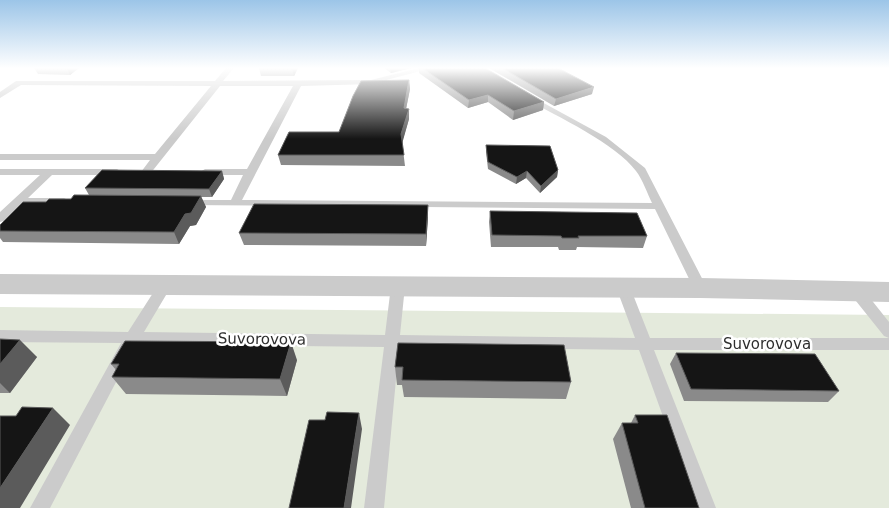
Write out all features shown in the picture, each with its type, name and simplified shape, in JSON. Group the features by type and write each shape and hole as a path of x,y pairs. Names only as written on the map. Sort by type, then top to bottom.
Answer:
{"street":[{"path":"0,284 623,287 889,292"}],"lane":[{"path":"136,172 158,157 211,92"},
{"path":"234,203 294,92"},
{"path":"521,92 611,144 627,155 641,170 700,288"},
{"path":"0,157 158,157"},
{"path":"0,172 164,172"},
{"path":"0,218 49,172"},
{"path":"191,172 250,172"},
{"path":"20,200 78,201"},
{"path":"176,202 659,206"},
{"path":"40,508 132,338 165,284"},
{"path":"374,508 398,286"},
{"path":"623,287 706,508"},
{"path":"857,292 889,332"},
{"name":"Suvorovova","path":"0,336 644,344 889,344"}],"shaded area":[{"path":"0,307 889,315 889,508 0,508"}],"building":[{"path":"355,92 407,92 404,108 409,109 401,134 404,155 278,155 289,132 339,132"},
{"path":"457,92 526,92 544,102 514,111 488,95 469,100"},
{"path":"543,92 579,92 556,99"},
{"path":"486,145 550,146 558,170 541,186 527,171 517,177 488,162"},
{"path":"102,170 222,171 209,189 85,188"},
{"path":"74,195 201,196 191,213 185,214 174,232 0,231 0,225 23,202 71,199"},
{"path":"254,204 428,205 426,234 239,233"},
{"path":"490,211 637,213 647,236 578,236 579,238 562,238 561,236 492,235"},
{"path":"0,339 20,340 0,364"},
{"path":"125,341 291,342 280,379 112,377 119,364 111,364"},
{"path":"398,343 564,345 571,382 402,380 403,367 395,367"},
{"path":"676,353 815,354 839,391 691,389"},
{"path":"22,407 53,408 0,488 0,416 16,416"},
{"path":"327,412 359,413 344,508 289,508 309,420 325,420"},
{"path":"635,415 667,415 699,508 645,508 622,423 638,423"}]}
